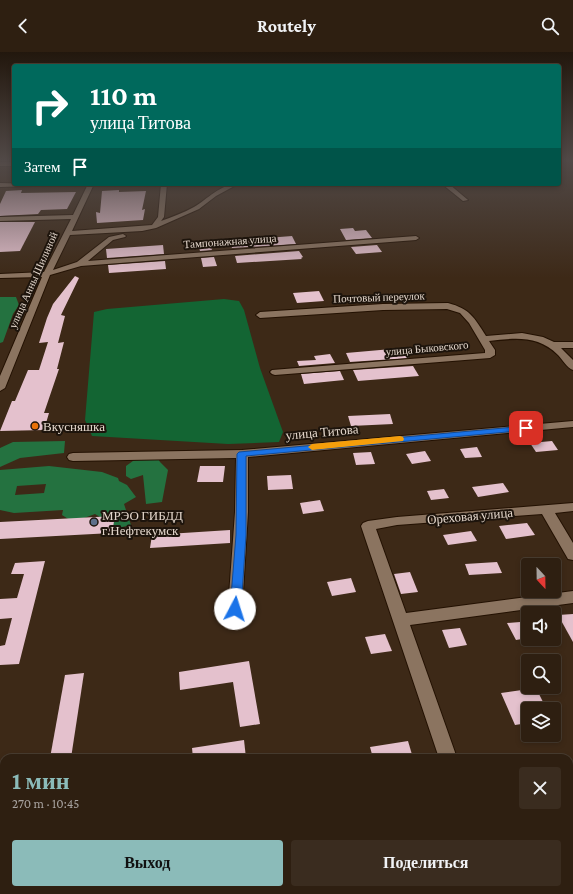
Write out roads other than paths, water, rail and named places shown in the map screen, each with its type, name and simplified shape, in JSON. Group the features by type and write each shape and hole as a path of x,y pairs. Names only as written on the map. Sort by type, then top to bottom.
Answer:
{"street":[{"name":"улица Анны Шилиной","path":"0,388 47,274 83,200"},
{"path":"154,227 161,217 163,200"},
{"path":"67,233 142,230 154,227 197,208 207,200"},
{"path":"0,219 74,217"},
{"path":"80,264 111,238 135,234"},
{"name":"Тампонажная улица","path":"0,276 47,274 80,264 416,238"},
{"name":"Почтовый переулок","path":"260,315 383,307 448,306 463,311 474,322 484,338"},
{"name":"улица Быковского","path":"275,372 490,355 490,350 484,338 514,335 535,336 553,346"},
{"path":"553,346 573,345"},
{"path":"553,346 573,367"},
{"name":"улица Титова","path":"73,457 242,454 573,424"},
{"path":"235,609 241,535 242,454"},
{"name":"Ореховая улица","path":"400,620 368,526 397,521 573,507"},
{"path":"546,509 573,555"},
{"path":"447,754 400,620 573,597"}],"place":[{"name":"Вкусняшка","path":"35,426"},
{"name":"МРЭО ГИБДД г.Нефтекумск","path":"94,522"}]}
